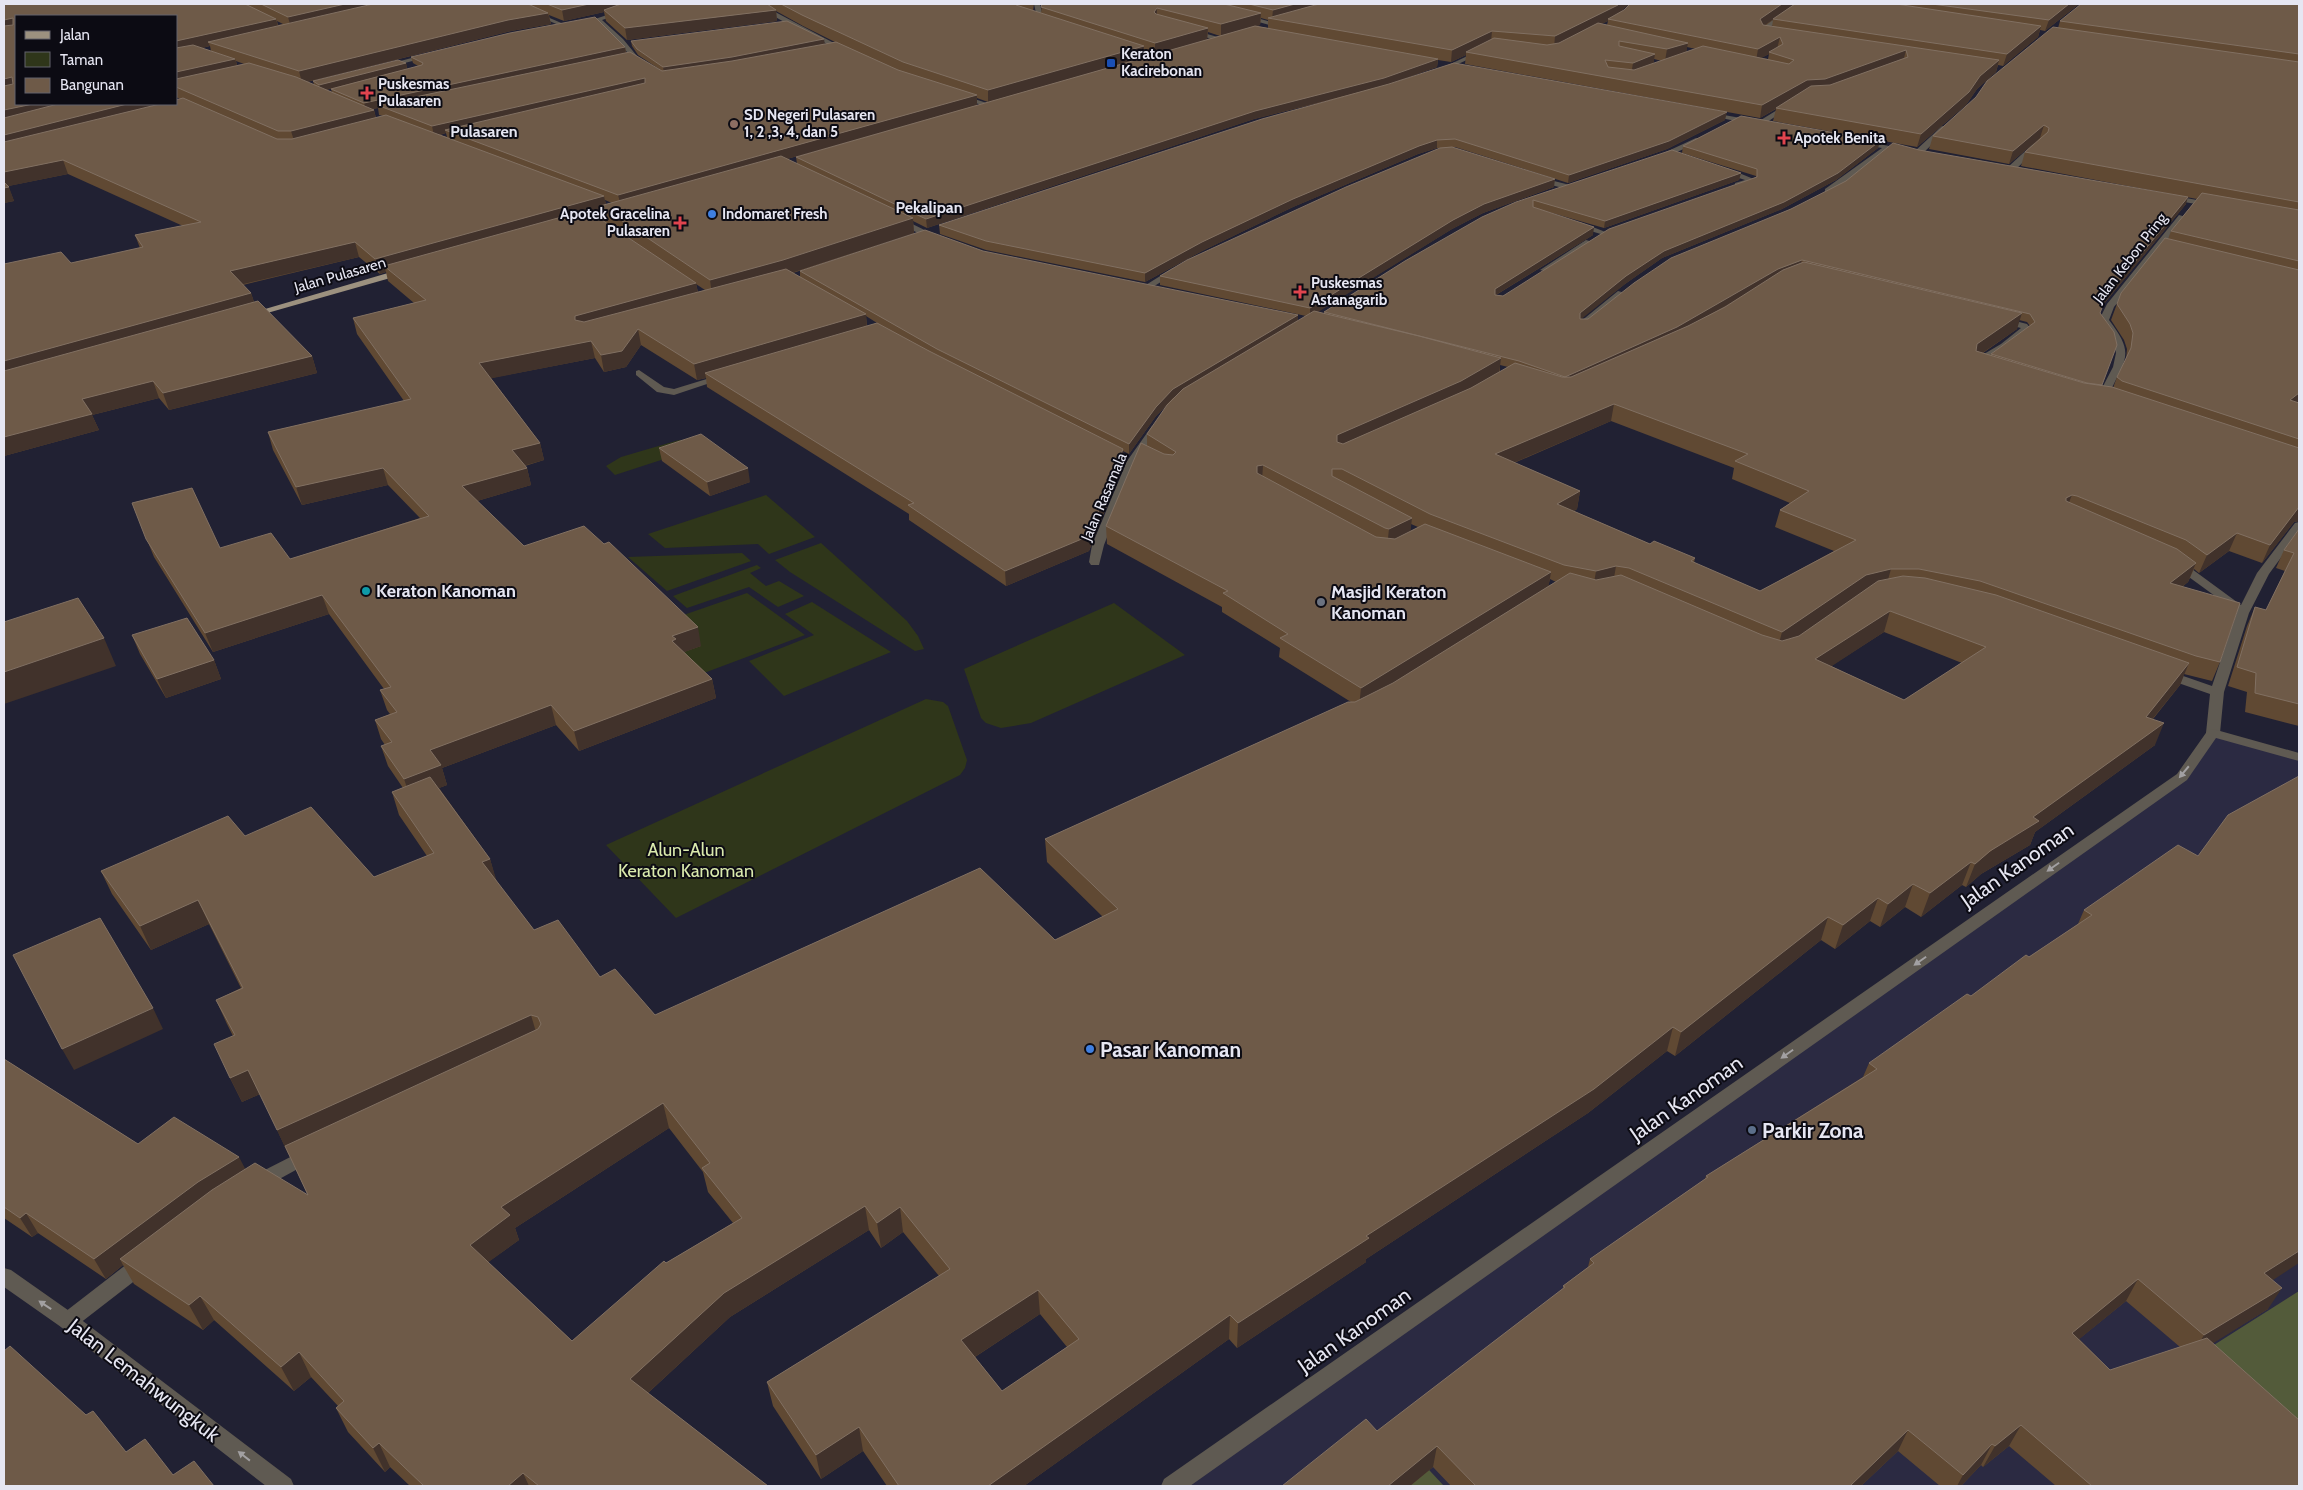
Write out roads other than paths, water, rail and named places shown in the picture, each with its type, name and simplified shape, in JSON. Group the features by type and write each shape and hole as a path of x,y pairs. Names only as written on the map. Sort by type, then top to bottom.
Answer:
{"main road":[{"path":"1263,28 1285,22"},
{"path":"1204,45 1227,39"},
{"path":"972,111 1000,103"},
{"name":"Jalan Pulasaren","path":"244,316 418,268"}],"street":[{"path":"512,4 566,24 550,28"},
{"path":"612,62 635,58 625,44 594,19 625,11 622,4"},
{"path":"756,4 789,23 849,52"},
{"path":"1035,20 1038,14 1037,4"},
{"path":"1774,35 1761,33 1761,30 1801,4"},
{"path":"1236,15 1276,25"},
{"path":"1028,18 1043,22"},
{"path":"776,25 789,23"},
{"path":"1186,30 1227,39"},
{"path":"625,44 634,42"},
{"path":"820,50 836,47"},
{"path":"1431,74 1484,50"},
{"path":"373,69 440,53"},
{"path":"400,62 413,67"},
{"path":"1438,64 1462,68"},
{"path":"947,92 991,106"},
{"path":"1760,124 1799,98"},
{"path":"1698,112 1770,125"},
{"path":"1720,129 1737,119"},
{"path":"1918,153 1955,119"},
{"path":"1652,159 1675,154 1705,136"},
{"path":"1848,140 1927,154"},
{"path":"2011,169 2039,142"},
{"path":"1817,196 1840,184 1888,147"},
{"path":"1714,166 1752,180 1730,188"},
{"path":"2001,167 2020,171"},
{"path":"1526,175 1567,187"},
{"path":"1548,194 1576,184"},
{"path":"2166,196 2224,207"},
{"name":"Jalan Kebon Pring","path":"2119,404 2103,399 2118,366 2120,350 2119,341 2104,320 2105,315 2110,306 2162,249 2195,201"},
{"path":"892,217 946,242"},
{"path":"1539,274 1608,232 1570,222"},
{"path":"912,240 942,230"},
{"path":"1145,288 1183,266"},
{"path":"1135,286 1155,290"},
{"path":"1583,324 1629,288"},
{"path":"1988,370 1975,363 2004,346 2026,329 2017,324 1990,318"},
{"path":"639,373 666,392 674,392 729,376"},
{"name":"Jalan Rasamala","path":"1095,562 1098,545 1135,457 1161,419"},
{"path":"2299,525 2263,573 2243,613 2217,692 2213,733 2299,757"},
{"path":"2166,559 2204,582 2243,613"},
{"path":"2155,670 2217,692"},
{"name":"Jalan Kanoman","path":"1172,1486 2182,777 2213,733"},
{"path":"241,1192 282,1167 327,1146"},
{"path":"68,1320 153,1255"},
{"name":"Jalan Lemahwungkuk","path":"4,1276 68,1320 283,1486"}],"place":[{"name":"Keraton Kacirebonan","path":"1111,63"},
{"name":"Puskesmas Pulasaren","path":"367,93"},
{"name":"SD Negeri Pulasaren 1, 2 ,3, 4, dan 5","path":"734,124"},
{"name":"Apotek Benita","path":"1784,138"},
{"name":"Indomaret Fresh","path":"712,214"},
{"name":"Apotek Gracelina Pulasaren","path":"680,223"},
{"name":"Puskesmas Astanagarib","path":"1300,292"},
{"name":"Keraton Kanoman","path":"366,591"},
{"name":"Masjid Keraton Kanoman","path":"1321,602"},
{"name":"Pasar Kanoman","path":"1090,1049"},
{"name":"Parkir Zona","path":"1752,1130"}],"district":[{"name":"Pulasaren","path":"484,131"},
{"name":"Pekalipan","path":"929,207"}],"park label":[{"name":"Alun-Alun Keraton Kanoman","path":"686,860"}]}
